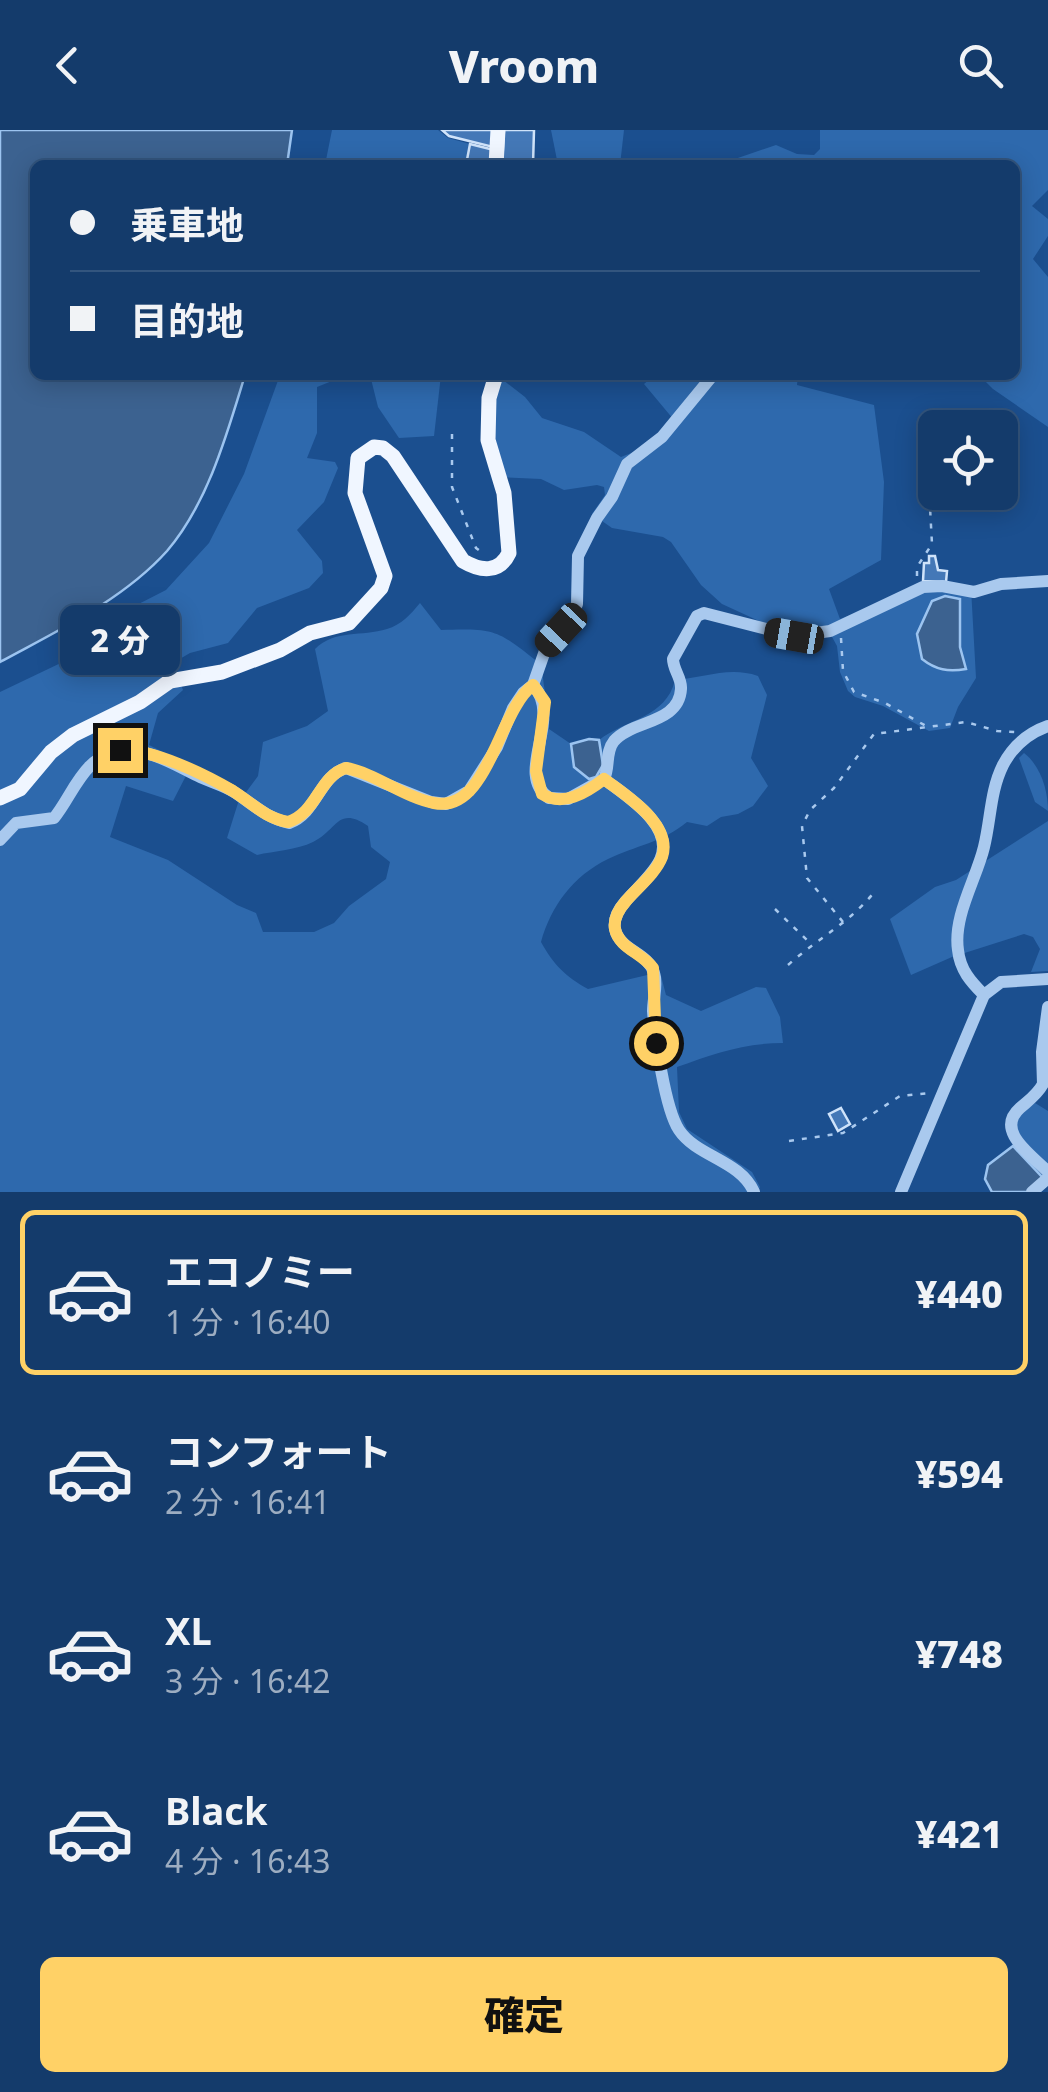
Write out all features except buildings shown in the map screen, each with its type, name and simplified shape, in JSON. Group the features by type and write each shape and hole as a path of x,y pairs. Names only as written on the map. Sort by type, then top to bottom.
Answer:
{"main road":[{"path":"496,160 498,130"},
{"path":"0,798 20,789 51,752 73,735 140,702 170,681 222,672 280,650 310,633 349,623 360,614 381,588 385,576 355,492 355,466 365,451 383,448 393,456 463,561 487,569 500,565 508,553 504,493 488,440 489,398 494,380"}],"street":[{"path":"0,840 16,823 54,818 89,767 120,750 140,750 158,756 234,792 275,820 288,822 310,810 331,777 346,768 431,802 446,804 470,792 513,708 533,685 542,654 576,604 578,556 584,539 612,497 626,464 662,437 708,380"},
{"path":"604,779 609,750 616,739 676,706 682,686 672,659 696,616 704,613 794,636 840,627 918,588 942,586 974,592 1000,584 1048,580"},
{"path":"533,685 545,702 536,771 542,794 557,801 568,799 604,779"},
{"path":"984,996 961,966 958,927 985,843 993,792 1002,766 1032,732 1048,726"},
{"path":"604,779 641,809 663,840 662,857 620,908 614,922 622,943 647,959 653,968 656,1043 674,1120 681,1134 743,1176 754,1192"},
{"path":"901,1192 984,996 1001,982 1048,979"},
{"path":"1032,1192 1048,1175 1012,1134 1009,1123 1043,1084 1042,1052 1048,1007"}],"path":[{"path":"452,434 452,486 476,548 500,565"},
{"path":"918,588 917,567 932,544 930,510"},
{"path":"840,627 843,671 854,692 885,703 929,728"},
{"path":"844,922 807,878 803,860 804,818 834,788 874,734 966,722 997,731 1032,732"},
{"path":"788,965 861,910 875,891"},
{"path":"775,908 811,944"},
{"path":"788,1141 843,1134 900,1096 941,1095"}],"shaded area":[{"path":"0,130 292,130 288,160 30,160 30,380 243,380 205,490 167,551 110,599 0,662"},
{"path":"332,130 438,130 448,138 470,144 467,160 326,160"},
{"path":"551,130 624,130 621,160 557,160"},
{"path":"820,130 1048,130 1048,190 1032,206 1048,219 1048,236 1033,259 1048,277 1048,427 984,380 1020,380 1020,160 732,160 776,145 797,154 814,155 820,149"},
{"path":"278,380 334,380 317,387 317,433 307,458 335,462 338,468 324,502 297,530 322,561 323,573 309,588 257,608 228,643 178,660 175,669 183,690 158,713 149,745 191,766 173,801 126,786 110,837 168,860 256,913 263,932 314,932 334,923 349,906 386,879 390,862 371,847 368,826 358,820 343,819 307,845 257,855 227,838 238,803 258,776 263,742 307,726 328,711 315,649 340,636 392,627 420,603 441,630 497,634 543,666 549,729 571,744 574,767 603,765 599,740 654,710 670,693 675,680 727,672 758,676 767,695 751,758 768,786 753,806 707,826 687,822 595,866 565,893 541,942 561,969 588,989 660,972 666,995 701,1011 756,987 766,988 780,1017 783,1043 742,1047 677,1067 679,1112 687,1129 752,1172 760,1187 758,1192 0,1192 0,692 67,660 121,613 166,590 209,543 244,474"},
{"path":"371,380 440,380 434,436 399,438 378,407"},
{"path":"489,380 503,380 525,397 542,418 584,432 621,457 644,448 674,420 644,384 649,380 798,380 797,385 874,405 884,482 881,560 829,589 840,619 882,603 918,583 971,588 976,678 950,728 929,731 883,706 855,697 840,672 837,646 831,635 778,641 759,621 722,604 701,585 671,542 663,537 612,528 592,514 605,495 604,487 564,490 541,479 496,477"},
{"path":"945,596 960,599 960,647 966,669 942,669 922,659 917,634 932,601"},
{"path":"599,740 603,765 596,777 589,779 574,767 571,744"},
{"path":"1024,753 1042,779 1048,811 1035,802 1019,758"},
{"path":"1048,821 1048,971 1031,972 1040,949 1033,937 1024,934 911,975 890,919 935,887 956,880"},
{"path":"1035,1103 1048,1111 1048,1167 1017,1135 1014,1124"},
{"path":"1013,1146 1043,1178 1028,1192 992,1192 985,1179 988,1165"}],"route":[{"path":"120,750 140,750 158,756 234,792 275,820 300,819 331,777 346,768 431,802 446,804 470,792 513,708 533,685 545,702 546,714 536,771 542,794 557,801 568,799 604,779 641,809 663,840 662,857 620,908 614,922 622,943 647,959 653,968 656,1043"}]}
